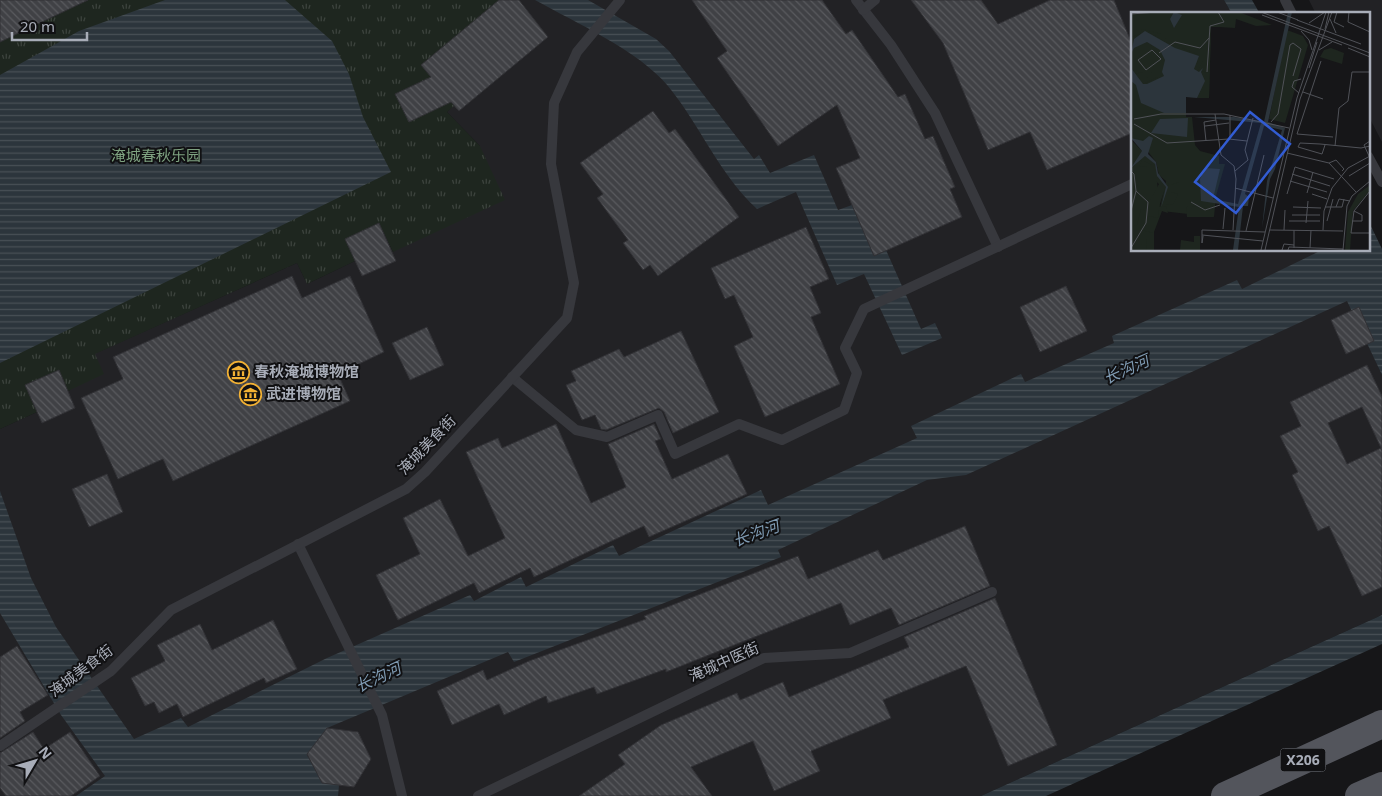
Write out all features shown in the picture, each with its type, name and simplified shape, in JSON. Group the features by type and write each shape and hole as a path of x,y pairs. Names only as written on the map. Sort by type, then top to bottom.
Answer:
{"main road":[{"name":"X206","path":"1225,796 1382,724"},
{"path":"1359,796 1382,786"}],"lane":[{"name":"淹城美食街","path":"0,746 111,671 171,610 406,489 425,472 567,318 574,283 551,164 554,104 577,52 620,0"},
{"path":"856,0 891,45 935,113 998,247"},
{"path":"864,10 875,0"},
{"path":"1285,0 1291,12"},
{"path":"1370,160 1382,182"},
{"path":"512,377 576,430 607,437 658,415 675,454 739,424 782,440 844,410 857,373 845,348 864,309 1131,184"},
{"path":"298,544 382,715 402,796"},
{"name":"淹城中医街","path":"478,796 764,658 850,653 992,592"}],"shaded area":[{"path":"519,0 1224,0 1231,12 1131,12 1131,251 1350,251 1348,300 1382,375 1382,615 981,796 0,796 0,429 37,412 25,385 59,370 69,391 94,354 297,263 307,284 355,261 345,239 379,223 393,252 480,146 447,112 454,105 459,111 548,37"},
{"path":"1309,0 1382,0 1382,142 1370,119 1370,12 1315,12"}],"green space":[{"name":"淹城春秋乐园","path":"0,0 519,0 548,37 459,111 454,106 447,112 480,146 505,200 393,252 379,223 346,239 355,261 307,284 297,263 95,354 104,374 68,391 59,370 25,385 37,412 0,429"}],"water":[{"name":"淹城春秋乐园","path":"165,0 285,0 332,41 349,74 363,117 391,172 0,363 0,75 79,31"},
{"path":"535,0 588,0 656,39 669,51 754,159 759,155 770,173 814,155 838,210 852,205 874,255 886,250 921,329 935,323 942,338 902,355 864,274 837,285 796,192 757,209 721,165 668,86 655,73 624,49 606,38"},
{"path":"1224,0 1252,0 1259,12 1231,12"},
{"name":"长沟河","path":"1370,224 1382,249 1382,375 1347,301 966,475 927,480 778,550 781,557 514,662 508,652 327,728 307,755 322,782 339,785 338,796 76,796 105,776 61,715 0,613 0,491 31,578 56,627 134,739 181,718 188,727 327,658 470,595 474,601 521,577 526,587 613,545 619,556 761,490 768,505 917,438 911,426 1021,374 1025,382 1114,343 1112,336 1237,280 1242,289 1320,251 1370,251"},
{"path":"1382,615 1382,644 1046,796 981,796"}],"building":[{"path":"0,0 88,0 0,42"},
{"path":"499,0 519,0 548,37 459,111 451,102 409,122 395,94 431,77 421,65"},
{"path":"692,0 822,0 846,34 852,30 898,97 905,94 925,139 933,136 955,187 950,189 962,217 874,256 836,168 860,158 837,105 778,146 717,58 727,51"},
{"path":"911,0 981,0 998,24 1050,0 1114,0 1131,42 1131,133 1047,170 1030,132 988,150 943,43"},
{"path":"653,111 669,133 675,129 739,217 658,276 650,265 643,270 623,243 628,240 597,198 603,194 580,163"},
{"path":"379,223 396,261 362,276 345,239"},
{"path":"806,227 829,279 810,287 821,313 811,317 840,384 765,417 734,346 753,337 734,295 725,299 711,268"},
{"path":"292,276 302,298 350,276 384,352 338,374 350,401 173,481 163,459 118,479 81,398 123,379 113,357"},
{"path":"1066,286 1087,331 1040,352 1020,307"},
{"path":"1359,307 1374,341 1346,354 1331,320"},
{"path":"427,327 444,365 410,380 392,343"},
{"path":"681,331 719,412 673,433 664,412 659,408 606,430 601,429 595,415 582,420 566,385 576,381 571,371 619,349 624,357"},
{"path":"1367,365 1382,396 1382,587 1362,596 1329,526 1318,531 1292,475 1298,472 1280,436 1301,426 1290,402","holes":["1362,407 1381,448 1347,464 1328,423"]},
{"path":"59,370 75,408 42,423 25,385"},
{"path":"556,424 591,503 626,487 608,444 654,424 661,439 655,441 672,479 728,454 747,494 649,537 644,526 534,577 530,568 479,593 474,583 398,620 376,575 420,554 403,518 440,499 468,556 505,538 466,452 498,438 502,448"},
{"path":"107,474 123,512 89,527 72,489"},
{"path":"965,526 990,586 899,625 891,608 850,625 841,603 666,672 666,669 597,694 594,687 548,703 546,696 504,715 499,704 452,725 437,691 483,670 487,680 529,661 646,619 644,616 798,556 808,579 878,550 883,560"},
{"path":"995,598 1057,745 1008,766 966,666 883,700 891,718 811,751 820,771 774,791 753,741 691,767 712,796 579,796 625,764 618,755 661,725 737,693 740,700 783,682 789,697 909,647 904,637"},
{"path":"273,620 297,669 266,683 264,678 183,717 177,704 159,713 154,702 145,706 131,678 165,661 157,645 200,624 212,650"},
{"path":"17,646 48,695 20,712 25,721 0,738 0,657"},
{"path":"327,728 358,732 371,759 354,787 322,783 307,754"},
{"path":"33,732 44,749 70,732 100,776 71,796 6,796 0,788 0,753"}],"place":[{"name":"春秋淹城博物馆","path":"238,372"},
{"name":"武进博物馆","path":"250,394"}]}
